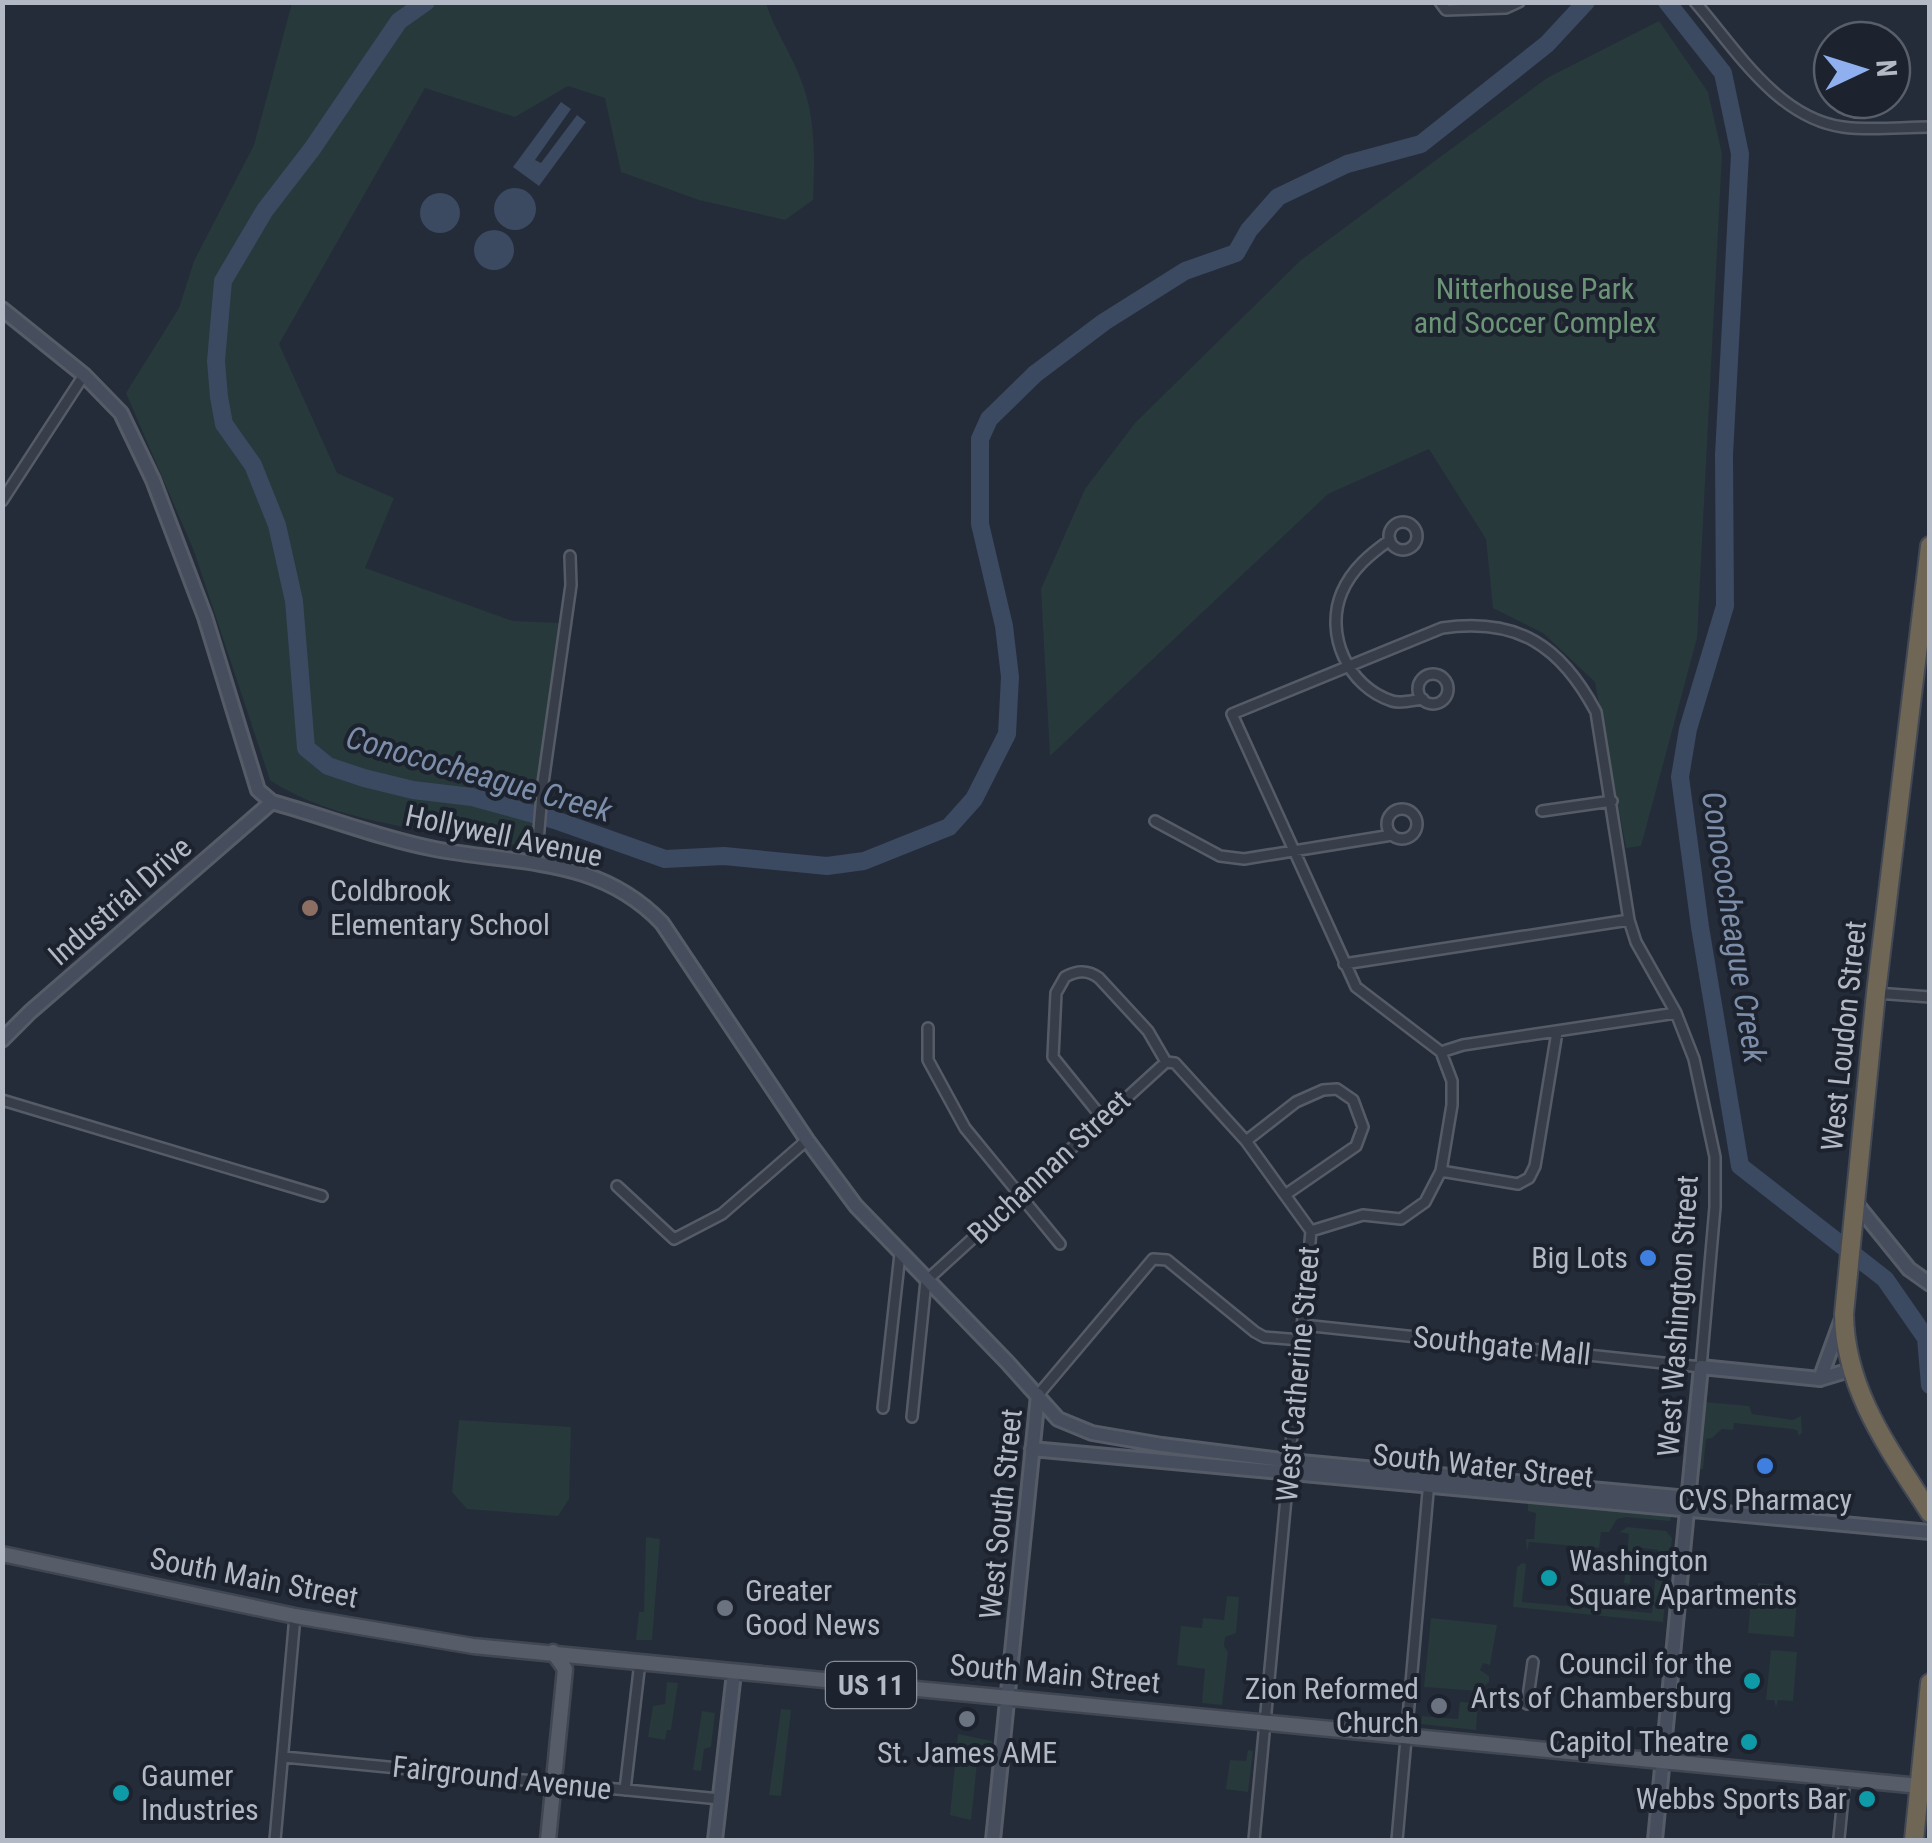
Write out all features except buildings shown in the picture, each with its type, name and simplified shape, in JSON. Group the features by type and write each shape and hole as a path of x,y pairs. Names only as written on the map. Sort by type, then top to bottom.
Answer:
{"highway":[{"name":"West Loudon Street","path":"1930,546 1876,993 1844,1314 1850,1370 1864,1405 1930,1513"},
{"path":"1914,1840 1924,1786 1930,1683"}],"main road":[{"name":"South Main Street","path":"2,1554 439,1642 1924,1786"},
{"path":"553,1652 565,1669"},
{"path":"548,1840 565,1669 578,1655"}],"street":[{"path":"1440,2 1446,10 1506,8 1519,2"},
{"path":"1695,2 1772,91 1798,110 1841,127 1930,127"},
{"path":"2,309 84,375 121,413 136,441 205,616 258,790 272,802"},
{"path":"2,501 84,375"},
{"path":"1390,540 1354,570 1336,614 1337,637 1348,667 1370,691 1396,703 1423,699"},
{"path":"536,864 543,783 571,586 570,556"},
{"name":"West Washington Street","path":"1294,851 1232,714 1442,628 1486,625 1530,638 1560,658 1580,682 1596,712 1630,920 1636,942 1676,1013 1694,1059 1716,1170 1655,1840"},
{"path":"1542,811 1612,800"},
{"name":"Hollywell Avenue","path":"272,802 407,842 584,872 621,888 662,923 807,1140 856,1206 1058,1419 1092,1433 1289,1466"},
{"name":"Industrial Drive","path":"2,1040 272,802"},
{"path":"1155,821 1220,856 1244,859 1392,835"},
{"path":"1294,851 1356,987 1441,1052 1462,1045 1676,1013"},
{"path":"1344,964 1630,920"},
{"path":"1103,1118 1053,1057 1056,994 1066,977 1081,971 1099,978 1246,1141 1311,1231"},
{"path":"1876,993 1930,997"},
{"path":"928,1028 928,1060 964,1128 1060,1244"},
{"path":"1441,1170 1518,1184 1530,1178 1557,1032"},
{"name":"West Catherine Street","path":"1254,1840 1311,1231 1362,1215 1401,1219 1410,1216 1434,1189 1452,1105 1452,1081 1441,1052"},
{"name":"Buchannan Street","path":"926,1281 1103,1118 1171,1062"},
{"path":"1246,1141 1310,1094 1337,1090 1352,1100 1363,1127 1356,1146 1286,1196"},
{"path":"2,1100 322,1196"},
{"path":"617,1186 674,1239 722,1214 807,1140"},
{"path":"1854,1201 1909,1269 1930,1284"},
{"path":"883,1408 900,1254"},
{"path":"1038,1395 1153,1260 1160,1258 1254,1332 1264,1337 1301,1340"},
{"path":"912,1417 926,1281"},
{"path":"1820,1379 1844,1314"},
{"name":"Southgate Mall","path":"1303,1326 1701,1367"},
{"path":"1701,1367 1820,1379 1850,1370"},
{"name":"West South Street","path":"992,1840 1038,1395"},
{"name":"South Water Street","path":"1032,1449 1289,1466 1688,1504 1930,1532"},
{"path":"1398,1840 1429,1480"},
{"path":"275,1840 295,1616"},
{"path":"625,1790 640,1662"},
{"path":"1527,1704 1533,1662"},
{"path":"714,1840 734,1673"},
{"name":"Fairground Avenue","path":"284,1757 720,1799"},
{"path":"1839,1838 1844,1788"}],"green space":[{"path":"292,3 766,3 805,90 813,136 813,200 785,220 699,200 621,172 605,98 568,86 515,117 425,88 279,344 337,473 394,498 365,568 513,621 560,623 530,848 360,817 327,808 270,780 194,551 126,393 179,308 194,261 254,145"},
{"name":"Nitterhouse Park and Soccer Complex","path":"1659,21 1708,92 1722,154 1697,638 1641,846 1626,848 1595,682 1543,633 1493,608 1486,539 1429,449 1328,494 1050,756 1041,589 1085,489 1135,423 1301,260 1547,78"},
{"path":"1704,1402 1749,1406 1752,1414 1793,1420 1801,1416 1802,1433 1798,1436 1793,1429 1734,1423 1733,1430 1722,1429 1706,1439 1703,1469 1698,1469"},
{"path":"459,1420 571,1427 569,1499 558,1516 467,1509 452,1492"},
{"path":"1528,1502 1672,1514 1670,1521 1617,1519 1609,1532 1601,1532 1599,1548 1529,1542 1527,1552 1526,1539 1534,1539 1536,1513 1528,1511"},
{"path":"1627,1527 1666,1531 1672,1538 1663,1622 1513,1607 1517,1567 1522,1563 1526,1564 1522,1602 1652,1613 1658,1550 1633,1547 1630,1584 1624,1583 1629,1534 1620,1532"},
{"path":"646,1537 660,1539 652,1640 636,1640 639,1612 644,1612"},
{"path":"1758,1583 1798,1587 1794,1637 1748,1633"},
{"path":"1227,1596 1239,1597 1236,1633 1225,1637 1228,1652 1222,1705 1202,1703 1205,1669 1177,1665 1181,1626 1202,1628 1203,1618 1224,1620"},
{"path":"1431,1618 1497,1625 1490,1665 1483,1663 1480,1670 1489,1676 1489,1682 1479,1691 1424,1687"},
{"path":"1771,1650 1797,1652 1793,1701 1778,1700 1776,1707 1774,1700 1766,1700"},
{"path":"667,1682 678,1683 671,1730 667,1730 665,1740 648,1737 653,1706 665,1704"},
{"path":"1460,1702 1478,1703 1476,1730 1421,1724 1422,1716 1458,1719"},
{"path":"781,1709 791,1710 781,1796 769,1795"},
{"path":"702,1711 715,1713 711,1747 704,1749 701,1771 693,1770"},
{"path":"958,1734 992,1741 991,1754 978,1754 971,1820 950,1815"},
{"path":"1248,1750 1253,1751 1248,1792 1226,1789 1230,1760 1246,1761"}],"water":[{"path":"561,102 571,109 535,160 541,163 577,115 586,122 539,186 513,167"},
{"path":"515,188 530,194 536,209 530,224 515,230 500,224 494,209 500,194"},
{"path":"440,193 454,199 460,213 454,227 440,233 426,227 420,213 426,199"},
{"path":"494,230 508,236 514,250 508,264 494,270 480,264 474,250 480,236"}],"waterway":[{"name":"Conococheague Creek","path":"426,2 399,21 312,149 265,210 223,281 216,361 219,397 224,424 253,465 277,525 294,601 306,748 328,766 364,778 413,790 472,797 555,820 665,859 724,856 827,866 864,861 949,827 974,799 1007,734 1010,677 1004,626 980,524 980,439 989,419 1035,374 1104,322 1185,271 1236,253 1249,230 1278,197 1347,164 1421,144 1547,44 1586,2"},
{"name":"Conococheague Creek","path":"1667,2 1723,73 1740,154 1724,455 1725,606 1688,729 1680,777 1700,927 1740,1166 1885,1279 1926,1338 1930,1385"}],"place":[{"name":"Coldbrook Elementary School","path":"310,908"},
{"name":"Big Lots","path":"1648,1258"},
{"name":"CVS Pharmacy","path":"1765,1466"},
{"name":"Washington Square Apartments","path":"1549,1578"},
{"name":"Greater Good News","path":"725,1608"},
{"name":"Council for the Arts of Chambersburg","path":"1752,1681"},
{"name":"Zion Reformed Church","path":"1439,1706"},
{"name":"St. James AME","path":"967,1719"},
{"name":"Capitol Theatre","path":"1749,1742"},
{"name":"Gaumer Industries","path":"121,1793"},
{"name":"Webbs Sports Bar","path":"1867,1799"}]}
